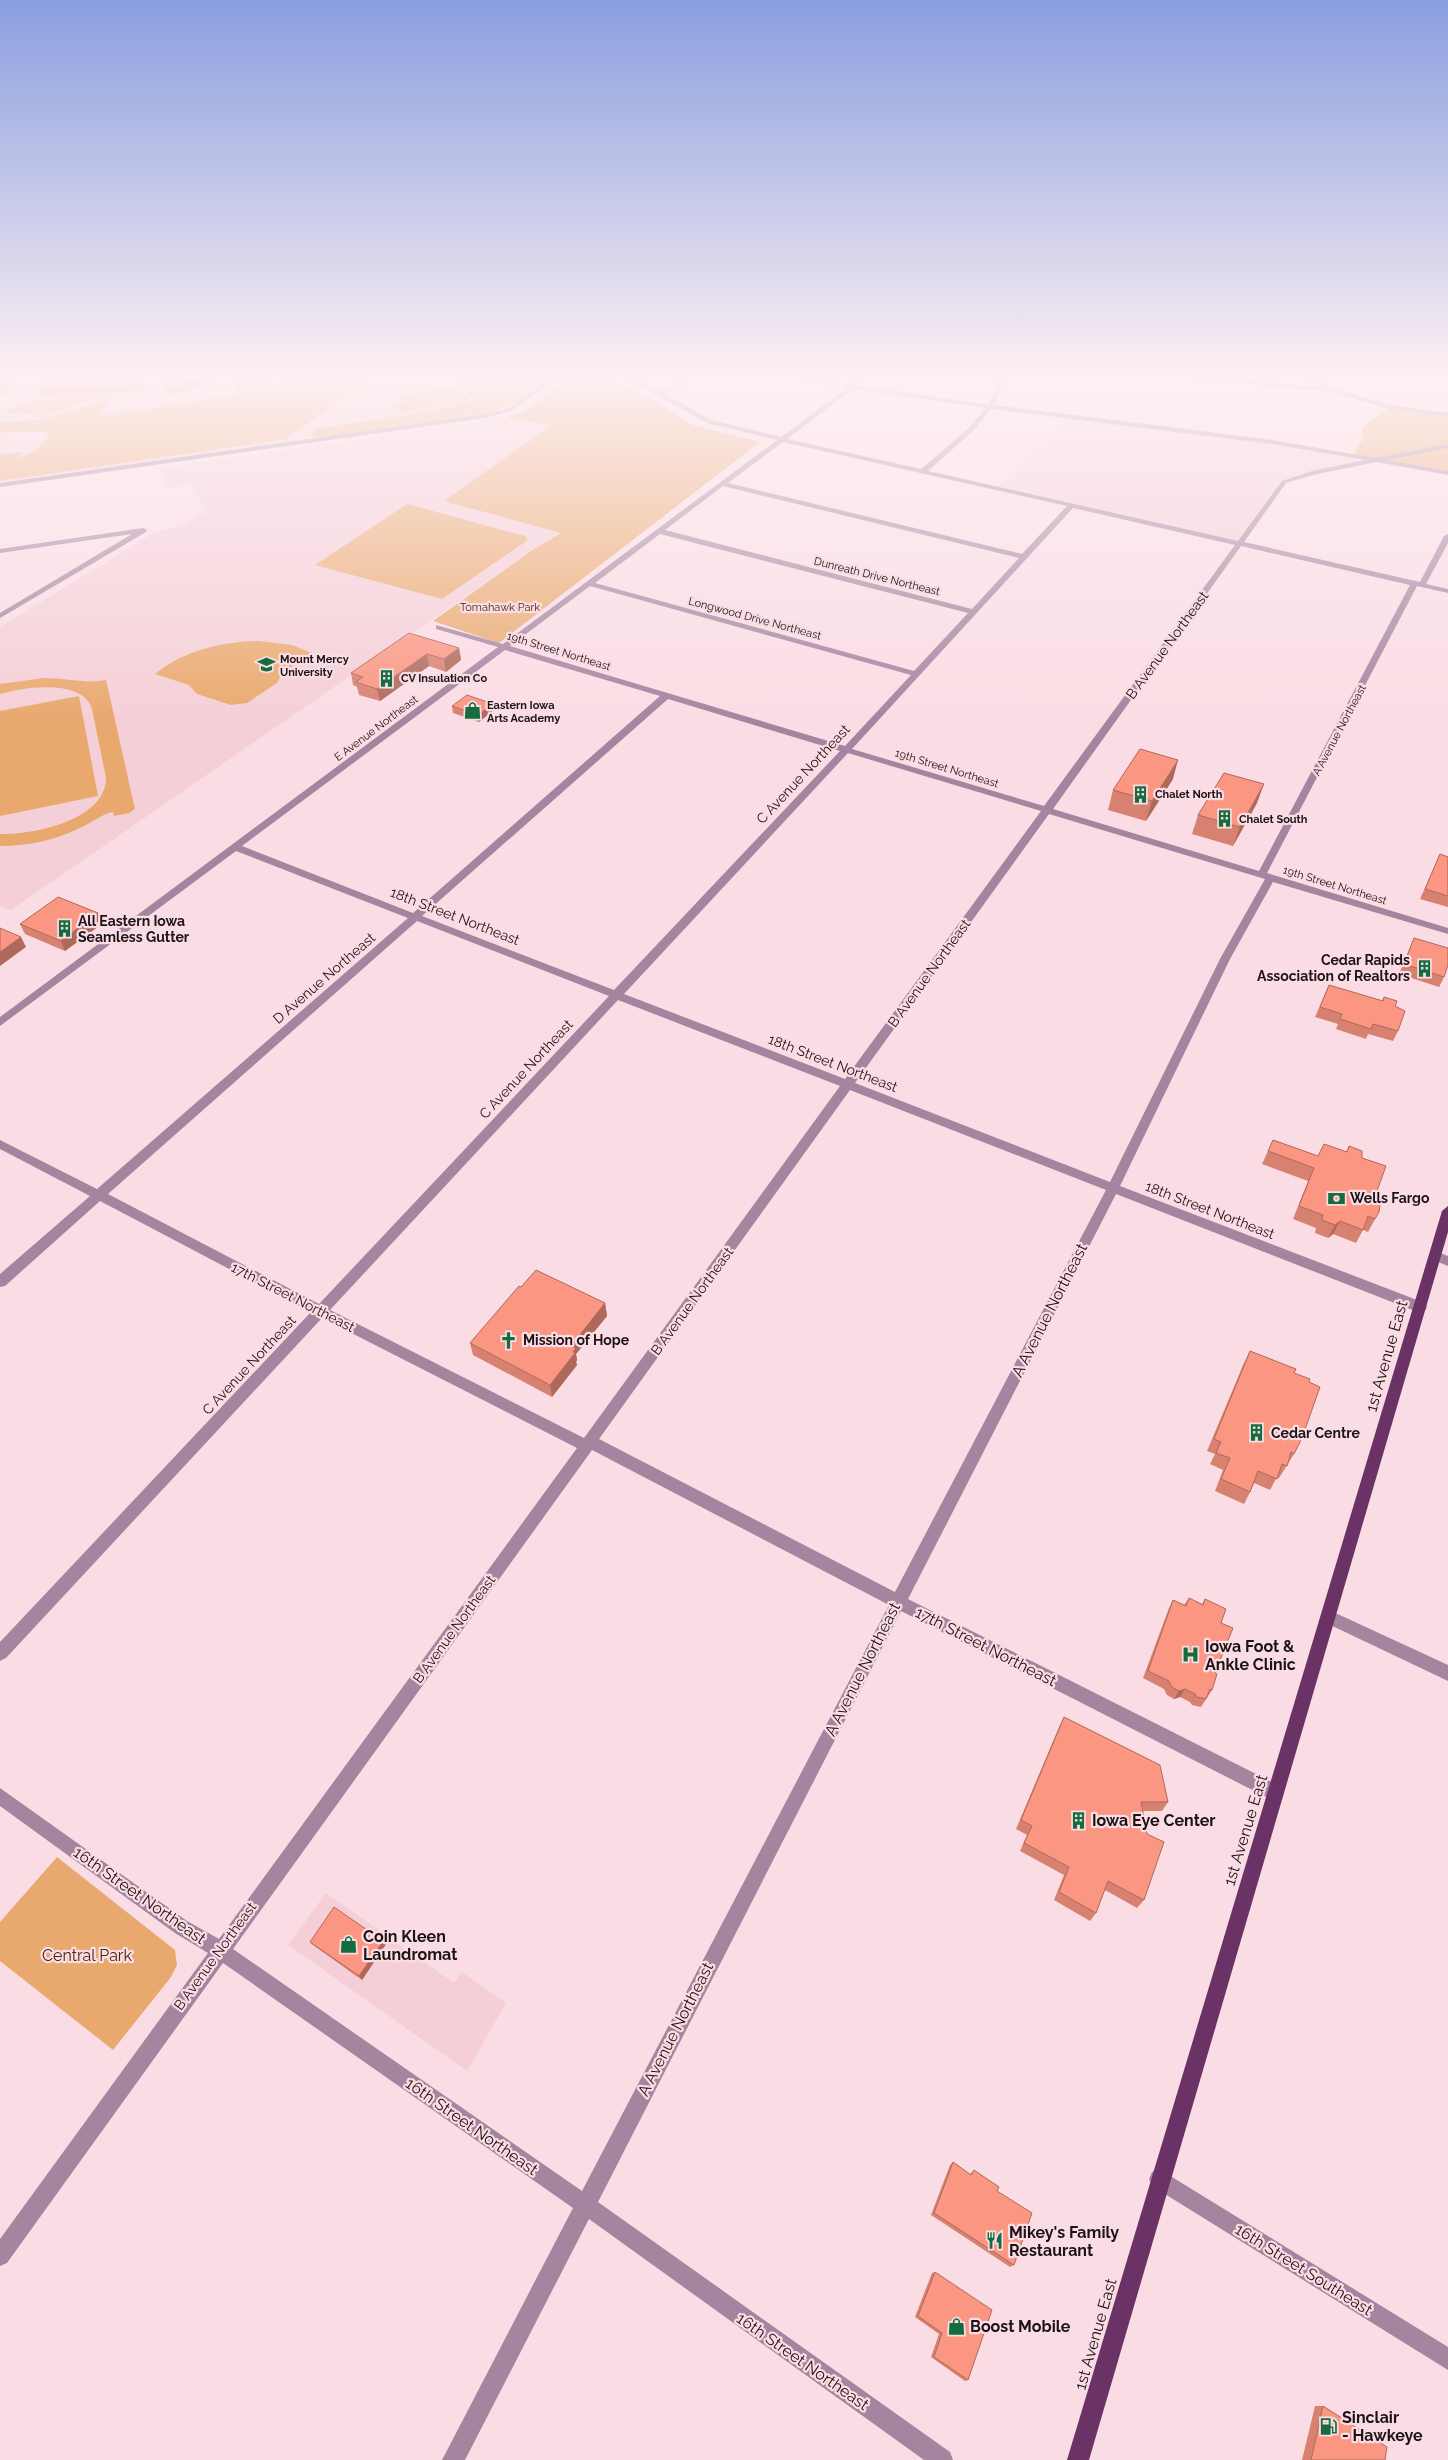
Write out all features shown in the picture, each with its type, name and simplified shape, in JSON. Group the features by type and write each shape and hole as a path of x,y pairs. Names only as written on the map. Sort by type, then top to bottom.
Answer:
{"main road":[{"name":"1st Avenue East","path":"1078,2460 1159,2179 1329,1617 1420,1307 1442,1258 1448,1211"}],"street":[{"name":"E Avenue Northeast","path":"0,1022 713,491"},
{"path":"750,491 1024,557"},
{"path":"1007,491 1448,591"},
{"name":"B Avenue Northeast","path":"0,2256 1278,491"},
{"name":"C Avenue Northeast","path":"0,1653 846,750 1072,505"},
{"path":"0,552 143,530 0,616"},
{"name":"Dunreath Drive Northeast","path":"659,531 973,612"},
{"name":"A Avenue Northeast","path":"453,2460 584,2204 1113,1188 1266,877 1419,584 1448,536"},
{"name":"Longwood Drive Northeast","path":"588,583 916,674"},
{"name":"19th Street Northeast","path":"439,627 1046,812 1448,931"},
{"name":"D Avenue Northeast","path":"0,1282 416,918 666,696"},
{"name":"18th Street Northeast","path":"235,847 1420,1307"},
{"name":"17th Street Northeast","path":"0,1144 320,1311 589,1444 1276,1793"},
{"path":"1329,1617 1448,1673"},
{"name":"16th Street Northeast","path":"0,1796 181,1927 220,1950 584,2204 942,2460"},
{"name":"16th Street Southeast","path":"1159,2179 1448,2359"}],"shaded area":[{"name":"Mount Mercy University","path":"194,491 558,491 562,533 531,551 11,910 0,906 0,627 154,533 182,525 206,512"},
{"path":"1008,491 1278,491 1240,544"},
{"path":"326,1893 454,1983 462,1972 506,2003 467,2071 288,1945"}],"green space":[{"name":"Tomahawk Park","path":"458,491 697,491 499,643 433,621 531,551 561,533 444,501"},
{"path":"407,504 525,536 528,540 442,599 315,565"},
{"path":"259,641 292,645 312,653 283,672 277,683 247,703 231,705 197,694 189,685 155,674 191,653 231,643"},
{"path":"44,678 90,681 106,680 135,809 129,813 114,816 113,812 109,813 72,832 52,839 21,845 0,846 0,834 30,832 65,822 94,805 103,793 106,778 92,709 86,699 77,693 51,687 37,687 0,694 0,684"},
{"path":"79,696 98,796 0,816 0,711"},
{"name":"Central Park","path":"57,1857 175,1950 177,1965 171,1977 113,2050 0,1961 0,1922"}],"building":[{"path":"409,633 459,648 444,659 427,654 377,689 356,682 363,677 351,673"},
{"path":"467,695 493,704 478,715 452,706"},
{"path":"1140,749 1178,760 1152,801 1113,790"},
{"path":"1224,773 1264,784 1240,827 1198,815"},
{"path":"1440,854 1448,857 1448,896 1425,889"},
{"path":"58,897 98,913 61,941 20,924"},
{"path":"0,928 21,937 0,952"},
{"path":"1414,938 1448,948 1448,965 1444,977 1404,964"},
{"path":"1329,985 1383,1001 1384,997 1397,1001 1395,1006 1405,1011 1398,1031 1373,1024 1371,1029 1340,1019 1342,1014 1320,1007"},
{"name":"Wells Fargo","path":"1273,1140 1318,1156 1324,1144 1347,1152 1349,1146 1362,1151 1362,1158 1386,1166 1373,1202 1380,1205 1375,1219 1368,1216 1363,1230 1340,1221 1335,1225 1322,1220 1323,1215 1299,1206 1314,1168 1268,1151"},
{"name":"Mission of Hope","path":"536,1270 605,1303 571,1346 576,1348 573,1352 575,1353 550,1385 470,1343 519,1286 521,1287"},
{"name":"Cedar Centre","path":"1250,1351 1296,1369 1294,1373 1310,1379 1309,1382 1320,1387 1302,1438 1294,1454 1291,1452 1287,1466 1282,1464 1277,1479 1258,1471 1250,1492 1221,1479 1230,1458 1216,1453 1221,1442 1214,1439"},
{"name":"Iowa Foot & Ankle Clinic","path":"1189,1598 1203,1605 1205,1599 1226,1609 1221,1623 1233,1628 1215,1673 1217,1674 1212,1690 1210,1689 1206,1699 1197,1697 1185,1689 1179,1691 1172,1687 1169,1681 1148,1671 1173,1600 1186,1606"},
{"name":"Iowa Eye Center","path":"1064,1717 1160,1765 1168,1802 1141,1802 1147,1834 1164,1842 1144,1900 1108,1881 1096,1913 1059,1892 1069,1867 1024,1843 1032,1826 1021,1820"},
{"name":"Coin Kleen Laundromat","path":"334,1907 383,1941 359,1976 310,1942"},
{"name":"Mikey's Family Restaurant","path":"953,2162 971,2175 974,2170 999,2187 997,2191 1032,2213 1014,2265 934,2213"},
{"name":"Boost Mobile","path":"935,2272 992,2310 968,2380 934,2357 942,2333 918,2316"},
{"name":"Sinclair - Hawkeye","path":"1323,2406 1387,2447 1385,2460 1311,2460"}],"place":[{"name":"Mount Mercy University","path":"266,665"},
{"name":"CV Insulation Co","path":"387,678"},
{"name":"Eastern Iowa Arts Academy","path":"473,711"},
{"name":"Chalet North","path":"1141,794"},
{"name":"Chalet South","path":"1225,819"},
{"name":"All Eastern Iowa Seamless Gutter","path":"64,929"},
{"name":"Cedar Rapids Association of Realtors","path":"1424,968"},
{"name":"Wells Fargo","path":"1336,1198"},
{"name":"Mission of Hope","path":"509,1340"},
{"name":"Cedar Centre","path":"1257,1433"},
{"name":"Iowa Foot & Ankle Clinic","path":"1191,1655"},
{"name":"Iowa Eye Center","path":"1078,1820"},
{"name":"Coin Kleen Laundromat","path":"349,1945"},
{"name":"Mikey's Family Restaurant","path":"995,2241"},
{"name":"Boost Mobile","path":"956,2326"},
{"name":"Sinclair - Hawkeye","path":"1328,2426"}]}
